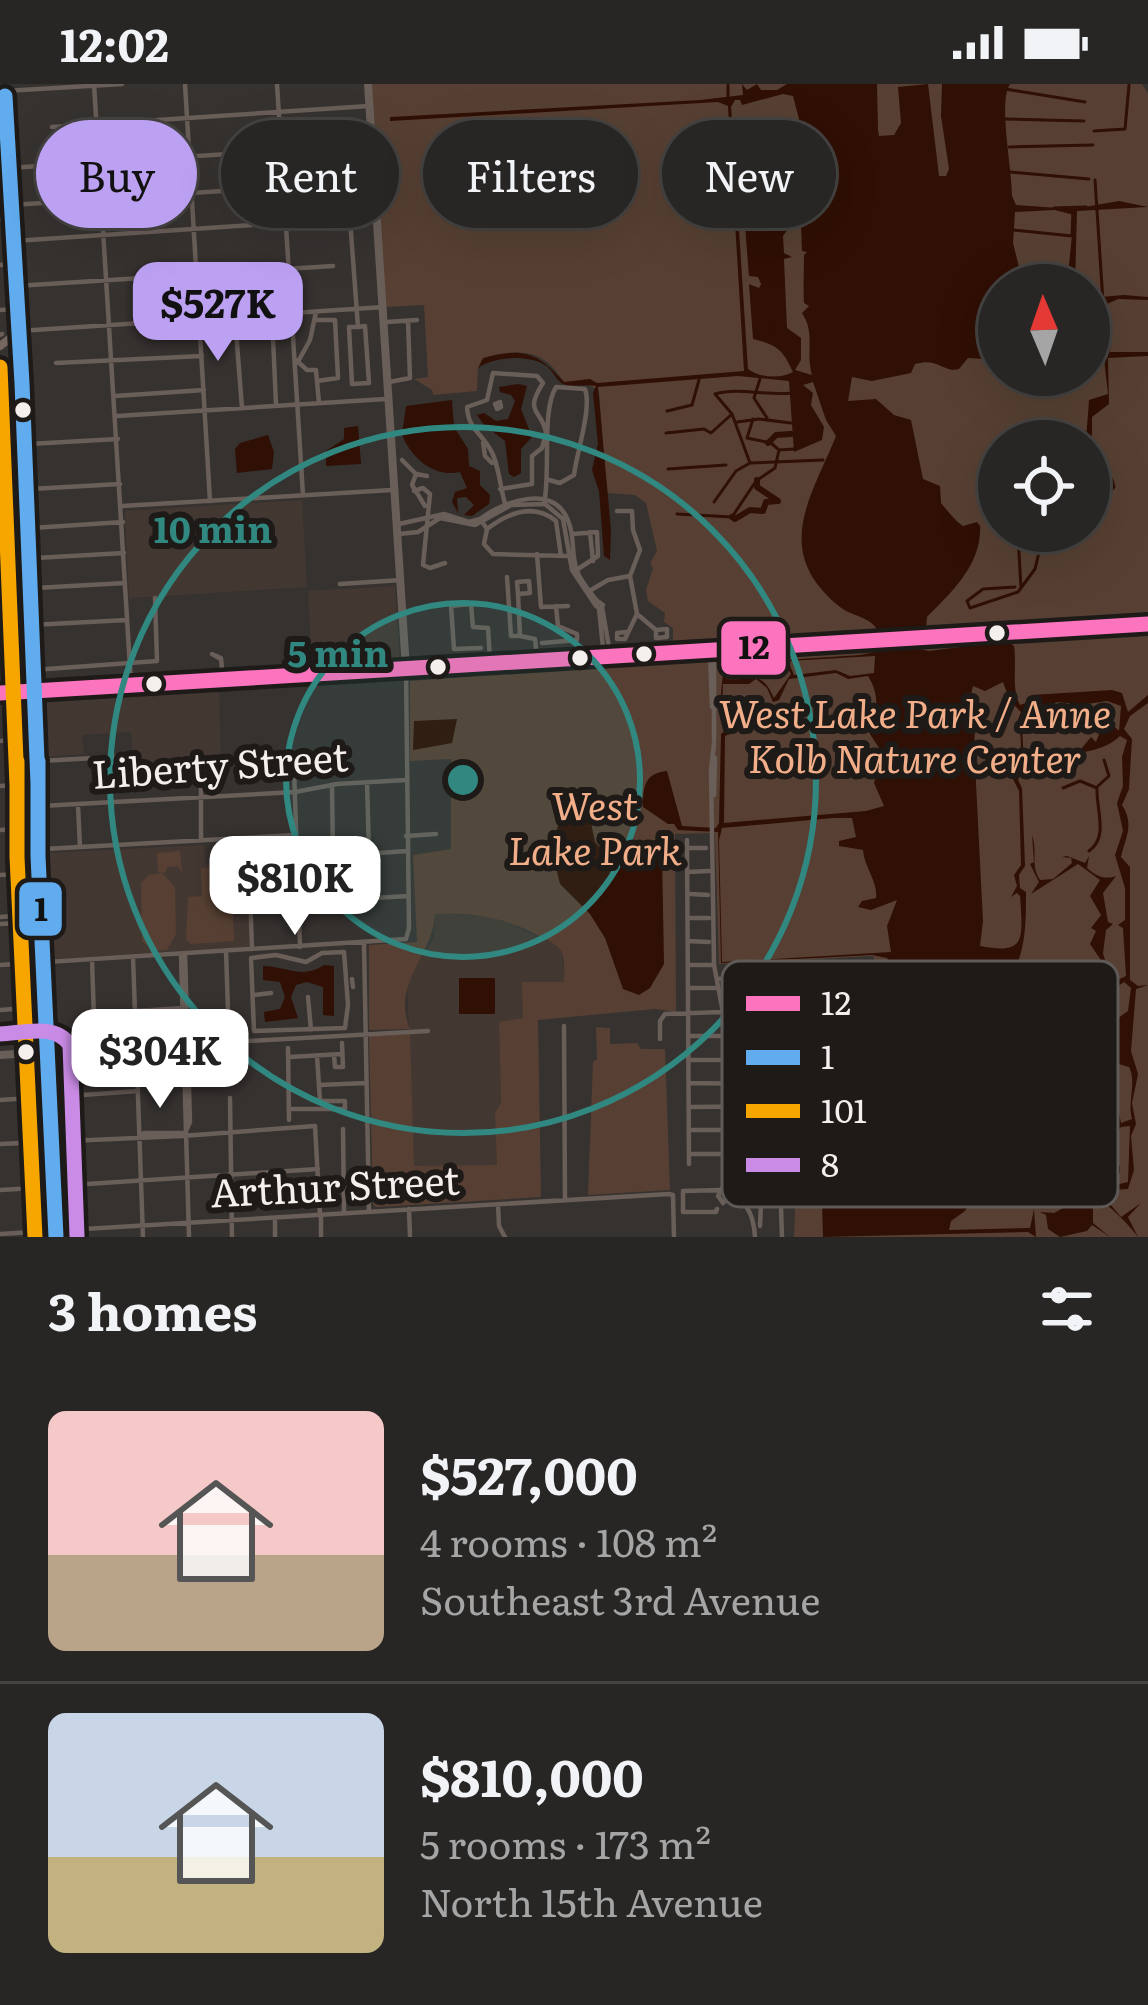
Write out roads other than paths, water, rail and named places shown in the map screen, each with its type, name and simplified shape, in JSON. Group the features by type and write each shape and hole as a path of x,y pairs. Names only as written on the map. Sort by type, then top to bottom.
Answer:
{"main road":[{"path":"5,91 47,1052"},
{"path":"0,346 19,331"},
{"path":"34,694 131,686 221,670 271,680 1148,624"},
{"path":"0,696 186,688 221,670"},
{"path":"314,677 406,672"},
{"path":"40,849 43,918"},
{"path":"45,962 56,1234"}],"street":[{"path":"5,91 122,84"},
{"path":"184,84 187,119"},
{"path":"277,84 278,120"},
{"path":"368,84 371,120"},
{"path":"94,85 97,120"},
{"path":"169,120 370,106"},
{"path":"6,171 36,168"},
{"path":"103,228 131,686"},
{"path":"14,241 221,228"},
{"path":"286,228 303,495"},
{"path":"351,228 358,327"},
{"path":"0,965 407,937 406,672 379,228"},
{"path":"194,229 210,501"},
{"path":"0,266 15,265"},
{"path":"16,286 333,266"},
{"path":"317,316 384,307"},
{"path":"0,310 18,309"},
{"path":"272,315 276,406"},
{"path":"297,360 317,316"},
{"path":"19,331 317,316 335,320 338,378 317,381"},
{"path":"236,318 242,408"},
{"path":"389,382 410,378 408,320"},
{"path":"385,322 417,320"},
{"path":"365,326 369,383 352,384 349,327 358,327 365,326"},
{"path":"56,363 202,356"},
{"path":"297,360 307,370 316,370 319,403"},
{"path":"487,400 493,374 517,372 542,380 533,404 546,433 542,448 532,456 532,484 500,489"},
{"path":"546,502 551,484 545,459 548,405 556,387 587,391 589,413 579,437 574,476 551,484"},
{"path":"116,396 204,390"},
{"path":"117,416 390,399"},
{"path":"495,404 487,400 467,406 468,423 489,447 505,505"},
{"path":"0,426 22,424"},
{"path":"23,445 118,439"},
{"path":"402,460 416,474 427,476"},
{"path":"0,469 24,468"},
{"path":"416,474 414,491 428,520 425,568 446,563"},
{"path":"25,490 120,484"},
{"path":"122,506 395,489"},
{"path":"414,491 427,490 426,508"},
{"path":"483,524 505,505 546,502 565,513 568,556"},
{"path":"399,529 444,514 483,524 519,512 540,511 556,521 574,571 599,606 608,659"},
{"path":"588,592 608,580 630,576 637,566 639,544 632,511 617,511"},
{"path":"0,514 26,512"},
{"path":"27,528 123,522"},
{"path":"483,524 484,544 493,554 568,556"},
{"path":"570,534 597,532 598,556 574,571"},
{"path":"423,552 434,552"},
{"path":"0,560 124,553"},
{"path":"537,554 541,607 568,606"},
{"path":"630,576 637,614 656,630"},
{"path":"507,578 511,636 532,635 538,663"},
{"path":"340,584 400,580"},
{"path":"29,588 126,583"},
{"path":"518,594 520,636"},
{"path":"33,670 158,660 155,598"},
{"path":"0,605 30,603"},
{"path":"481,648 454,649 451,605 471,604 473,627 488,628 494,666"},
{"path":"556,606 559,641"},
{"path":"626,632 637,614"},
{"path":"31,625 128,620"},
{"path":"542,643 577,640 577,634 557,626"},
{"path":"0,651 32,649"},
{"path":"712,652 714,964 722,1007"},
{"path":"0,741 37,750 130,756"},
{"path":"294,768 301,947"},
{"path":"201,774 201,840"},
{"name":"Liberty Street","path":"38,806 406,780"},
{"path":"368,782 369,854"},
{"path":"0,786 38,784"},
{"path":"332,784 333,856"},
{"path":"78,804 80,848"},
{"path":"0,830 39,828"},
{"path":"406,836 436,834"},
{"path":"40,849 296,835"},
{"path":"689,1164 687,844 706,848"},
{"path":"252,950 249,863 406,851"},
{"path":"687,872 709,872"},
{"path":"0,875 39,873"},
{"path":"687,895 708,895"},
{"path":"250,905 408,896"},
{"path":"0,920 43,918"},
{"path":"688,918 709,918"},
{"path":"688,941 709,941"},
{"path":"364,943 369,1212"},
{"path":"226,951 230,1072"},
{"path":"344,952 349,984 345,1028 254,1031 251,958 276,955 305,962 322,953 344,952"},
{"path":"183,954 188,1237"},
{"path":"183,954 194,1133"},
{"path":"134,957 145,1237"},
{"path":"92,959 95,1049"},
{"path":"688,965 714,964"},
{"path":"717,979 722,979"},
{"path":"349,984 364,983"},
{"path":"688,988 718,988"},
{"path":"252,994 271,993"},
{"path":"308,997 311,1030"},
{"path":"0,1010 44,1007"},
{"path":"136,1011 182,1008"},
{"path":"660,1039 661,1018 722,1012"},
{"path":"564,1026 566,1200"},
{"path":"0,1055 428,1031"},
{"path":"688,1036 722,1036"},
{"path":"339,1067 342,1043"},
{"path":"288,1048 290,1120"},
{"path":"289,1057 338,1055"},
{"path":"317,1056 320,1104"},
{"path":"688,1060 722,1060"},
{"path":"319,1085 366,1083"},
{"path":"689,1083 722,1083"},
{"path":"0,1100 138,1091"},
{"path":"230,1098 232,1237"},
{"path":"290,1109 345,1105"},
{"path":"689,1107 722,1106"},
{"path":"185,1133 190,1126"},
{"path":"0,1144 317,1126 321,1237"},
{"path":"343,1130 344,1213"},
{"path":"689,1130 722,1130"},
{"path":"689,1154 722,1154"},
{"path":"0,1190 318,1169"},
{"path":"717,1209 683,1212 683,1191 722,1191"},
{"name":"Arthur Street","path":"0,1234 100,1233 188,1222 673,1195 674,1237"},
{"path":"498,1204 505,1237"},
{"path":"745,1207 755,1237"},
{"path":"759,1207 760,1226"},
{"path":"781,1207 782,1237"},
{"path":"409,1210 410,1237"},
{"path":"751,1214 759,1210"},
{"path":"274,1217 275,1237"}],"waterway":[{"path":"728,84 728,100"},
{"path":"1094,131 1125,129 1129,85"},
{"path":"1005,89 1085,102"},
{"path":"1004,119 1084,121"},
{"path":"1009,147 1093,145"},
{"path":"1010,172 1089,179"},
{"path":"1095,180 1101,264"},
{"path":"1054,208 1086,207"},
{"path":"1013,230 1072,236 1073,209"},
{"path":"771,323 773,336"},
{"path":"760,379 754,398 767,418"},
{"path":"667,411 692,405 699,380"},
{"path":"750,463 732,414 715,394 792,393"},
{"path":"666,433 704,429 711,433 732,414"},
{"path":"753,419 747,438 771,443 779,450 794,449"},
{"path":"737,422 791,423"},
{"path":"768,443 776,435 791,434"},
{"path":"677,514 732,517 756,481 775,468 779,450"},
{"path":"714,502 736,471 750,463 823,460"},
{"path":"668,469 726,465"},
{"path":"1110,476 1114,487 1110,490"},
{"path":"732,517 763,511 766,502 778,501 757,487 757,480"},
{"path":"1019,552 1021,588"},
{"path":"1015,587 983,589 967,601 970,608 1018,592 1035,569 1039,552"},
{"path":"1098,786 1109,776 1104,760"},
{"path":"1063,788 1080,781 1097,788 1100,831 1089,851"}],"park label":[{"name":"West Lake Park / Anne Kolb Nature Center","path":"915,736"},
{"name":"West Lake Park","path":"595,828"}]}
